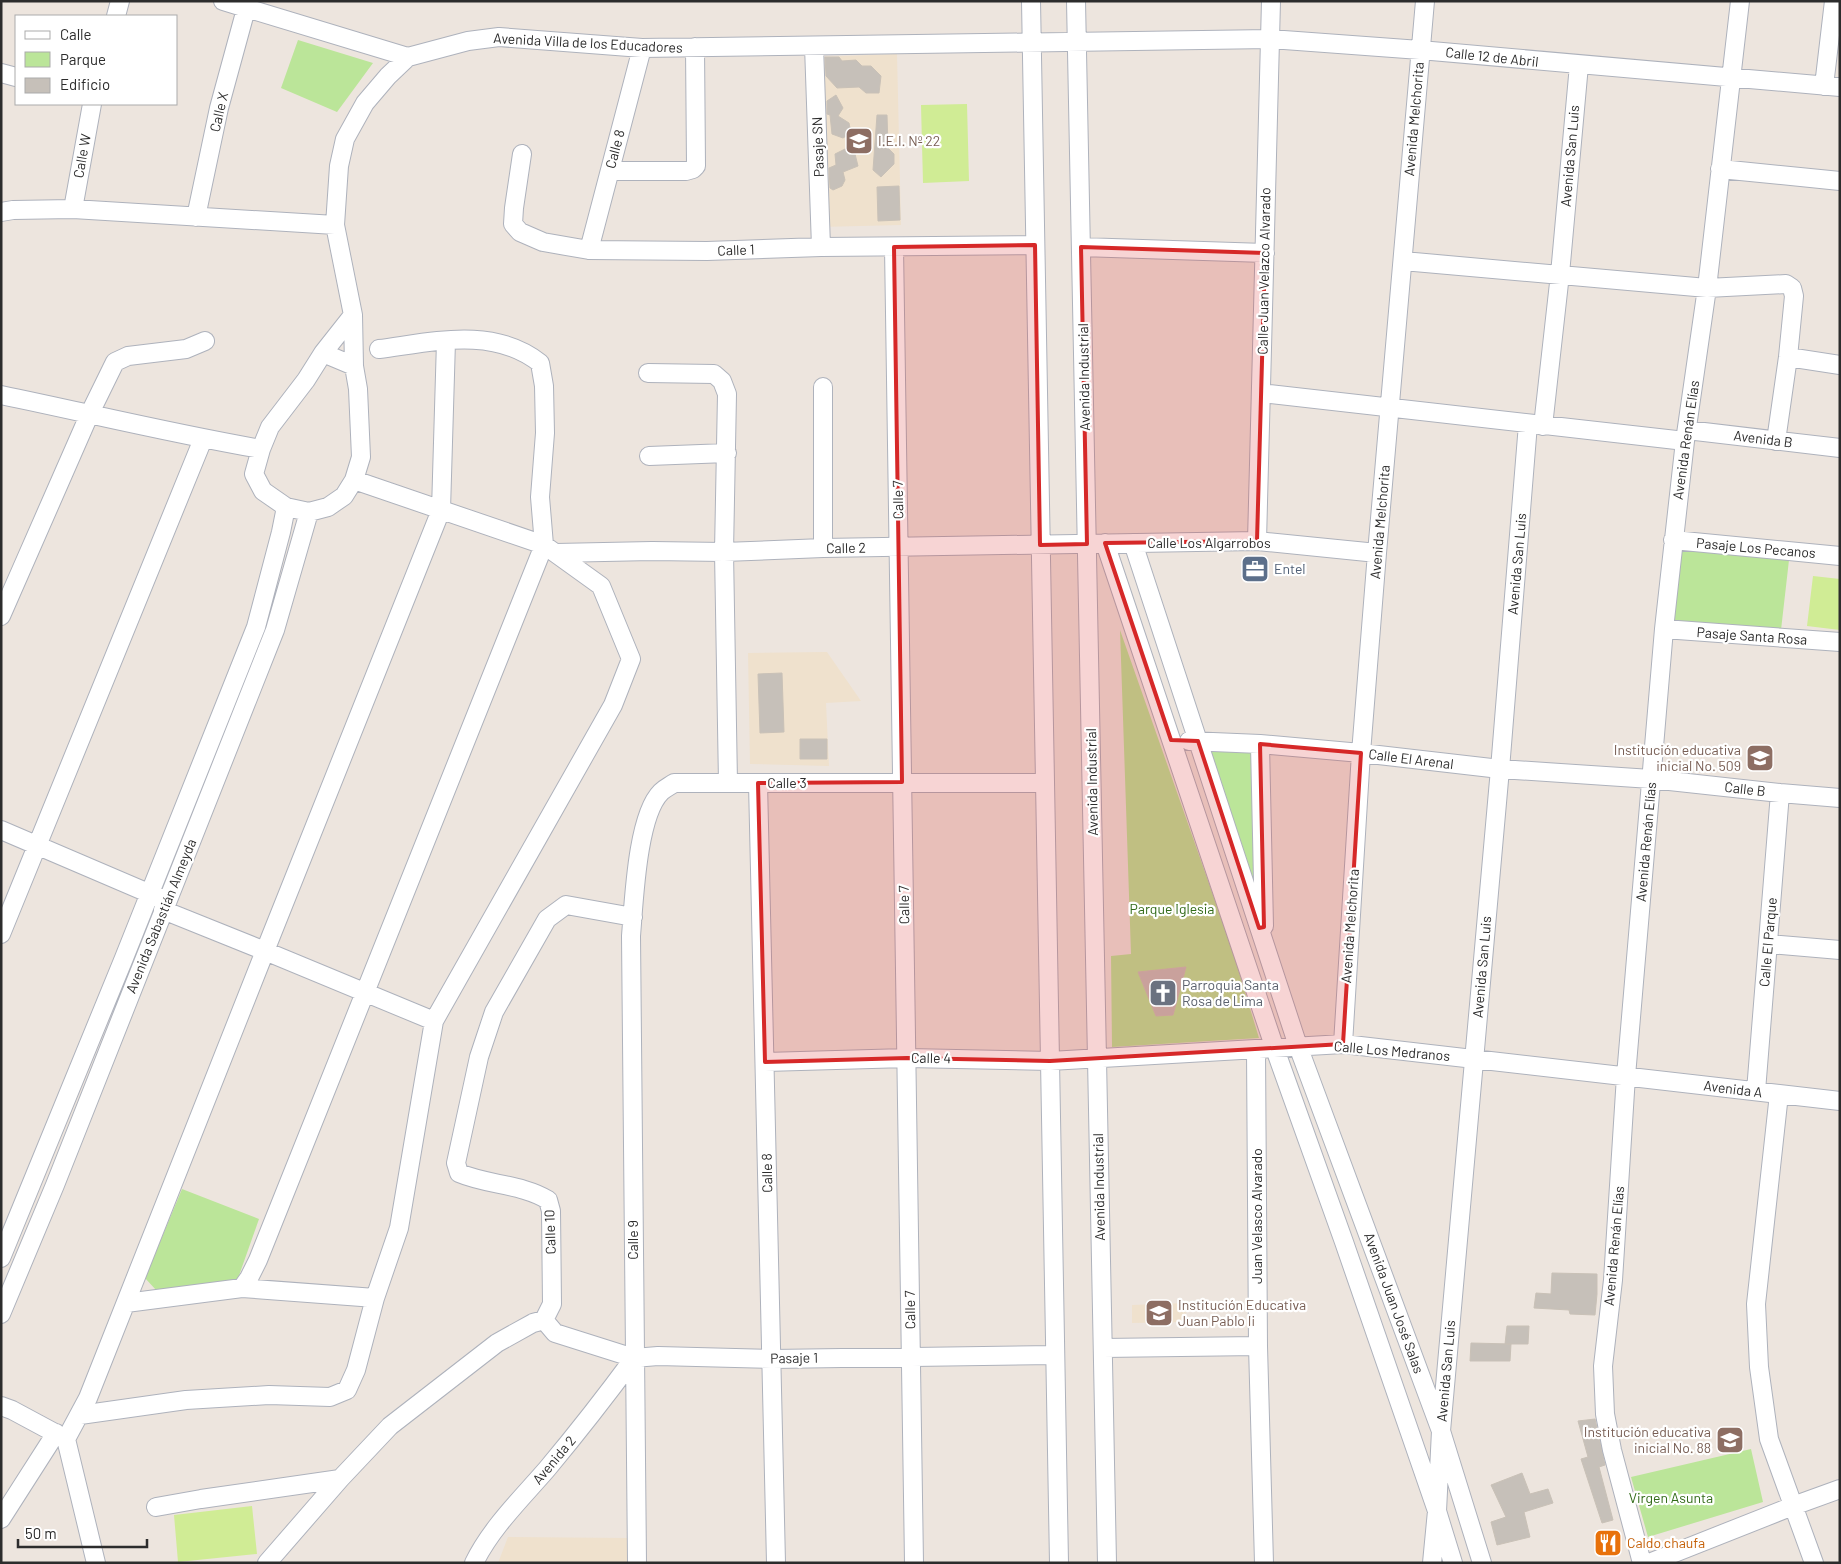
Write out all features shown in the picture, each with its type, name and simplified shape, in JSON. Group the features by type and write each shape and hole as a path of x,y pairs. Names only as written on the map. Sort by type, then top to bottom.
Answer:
{"street":[{"path":"116,15 120,1"},
{"path":"223,1 408,57 388,76 365,103 345,139 339,166 335,226 353,315 354,366 358,389 361,456 354,480 344,496 328,507 309,512 286,507 263,491 254,474 261,449 270,427 353,315"},
{"path":"1031,1 1059,1563"},
{"name":"Avenida Industrial","path":"1076,1 1107,1563"},
{"name":"Calle Juan Velazco Alvarado","path":"1257,541 1271,1"},
{"name":"Avenida Melchorita","path":"1343,1044 1377,553 1425,1"},
{"name":"Avenida Renán Elías","path":"1642,1563 1612,1450 1605,1414 1603,1366 1613,1280 1626,1076 1664,629 1673,540 1707,288 1740,1"},
{"path":"1832,86 1834,1"},
{"name":"Calle X","path":"196,217 219,108 246,9"},
{"name":"Avenida Villa de los Educadores","path":"408,57 468,41 499,37 642,48 1054,41"},
{"name":"Calle 12 de Abril","path":"1054,41 1270,39 1420,50 1832,86"},
{"name":"Pasaje SN","path":"814,46 822,247"},
{"path":"610,170 686,171 696,166 696,47"},
{"name":"Calle 8","path":"589,250 642,48"},
{"name":"Avenida San Luis","path":"1432,1563 1441,1431 1500,769 1535,425 1560,274 1579,65"},
{"path":"1,73 15,78"},
{"name":"Calle W","path":"73,209 92,105"},
{"name":"Calle 1","path":"522,154 513,224 520,232 543,242 589,250 706,251 822,247 1035,245"},
{"path":"1720,169 1840,181"},
{"path":"1,212 73,209 335,226"},
{"name":"Calle 7","path":"894,247 914,1563"},
{"path":"1081,247 1265,253"},
{"path":"1403,260 1707,288 1786,284 1792,288 1794,296 1788,357 1776,441"},
{"path":"242,1288 258,1260 366,993 550,549 540,497 545,433 544,396 540,362 526,352 500,342 475,339 379,349"},
{"path":"1,616 90,413 115,362 128,356 186,349 205,341"},
{"path":"1,1519 61,1436 80,1415 441,510 446,341"},
{"path":"323,354 354,366"},
{"path":"1788,357 1840,365"},
{"path":"648,373 714,374 722,381 727,394 724,552 728,783"},
{"path":"823,387 824,548"},
{"name":"Avenida B","path":"1261,393 1535,425 1776,441 1840,448"},
{"path":"1,395 203,439 261,449"},
{"path":"1,934 203,439"},
{"path":"649,456 727,453"},
{"path":"80,1415 186,1400 269,1395 330,1397 347,1390 356,1370 376,1298 399,1228 434,1021 613,705 631,659 601,586 550,549 354,480"},
{"name":"Avenida Sabastián Almeyda","path":"1,1258 256,628 286,507"},
{"name":"Avenida Sabastián Almeyda","path":"1,1314 55,1185 274,630 309,512"},
{"name":"Pasaje Los Pecanos","path":"1673,540 1840,556"},
{"name":"Calle Los Algarrobos","path":"1040,544 1257,541 1377,553"},
{"name":"Avenida Juan José Salas","path":"1133,543 1298,1046 1441,1431 1482,1563"},
{"name":"Calle 2","path":"550,549 724,552 1040,544"},
{"name":"Avenida Juan José Salas","path":"1105,544 1275,1049 1344,1242 1437,1511 1453,1563"},
{"name":"Pasaje Santa Rosa","path":"1664,629 1840,642"},
{"name":"Calle El Arenal","path":"1171,740 1260,744 1362,753 1500,769 1651,779"},
{"path":"1260,744 1264,945"},
{"name":"Calle B","path":"1651,779 1840,798"},
{"name":"Calle 3","path":"633,916 636,876 645,827 652,806 661,792 674,783 1045,783"},
{"name":"Calle 8","path":"758,783 776,1563"},
{"name":"Calle El Parque","path":"1756,1092 1780,793"},
{"path":"1,830 149,894 165,905 265,950 434,1021"},
{"name":"Calle 10","path":"544,1320 552,1304 552,1211 548,1200 538,1194 472,1179 459,1173 456,1163 479,1057 494,1012 547,919 566,906 633,916"},
{"name":"Calle 9","path":"633,916 631,936 637,1563"},
{"path":"1768,944 1840,950"},
{"name":"Calle Los Medranos","path":"1097,1058 1343,1044 1626,1076"},
{"name":"Juan Velasco Alvarado","path":"1256,1050 1258,1346 1264,1563"},
{"name":"Calle 4","path":"765,1062 907,1058 1050,1061 1097,1058"},
{"name":"Avenida A","path":"1626,1076 1840,1101"},
{"path":"1779,1094 1756,1304 1757,1339 1769,1439 1814,1563"},
{"path":"1344,1242 1368,1232"},
{"path":"126,1303 242,1288 376,1298"},
{"path":"267,1563 340,1479 390,1426 497,1343 533,1323 544,1320"},
{"name":"Pasaje 1","path":"544,1320 555,1333 634,1358 658,1356 772,1359 1055,1355"},
{"path":"1103,1348 1258,1346"},
{"name":"Avenida 2","path":"474,1563 479,1552 508,1513 593,1414 634,1358"},
{"path":"1,1406 61,1436 96,1563"},
{"path":"156,1507 340,1479"},
{"path":"1649,1563 1840,1489"}],"highlighted area":[{"path":"1035,245 1040,545 1087,544 1081,247 1265,253 1257,541 1105,543 1171,740 1198,741 1259,928 1264,927 1260,744 1361,753 1343,1044 1050,1061 907,1058 765,1062 758,783 902,782 894,247"}],"shaded area":[{"name":"I.E.I. Nº 22","path":"897,54 901,225 820,227 817,57"},
{"path":"827,652 861,701 826,703 829,766 750,764 748,653"},
{"name":"Institución Educativa Juan Pablo Ii","path":"1185,1303 1186,1322 1132,1323 1132,1305"},
{"path":"508,1537 628,1538 628,1563 498,1563"}],"green space":[{"path":"298,40 373,63 337,112 281,88"},
{"path":"967,104 969,181 923,183 921,105"},
{"path":"1678,548 1789,560 1781,630 1670,620"},
{"path":"1813,576 1840,579 1840,630 1807,626"},
{"name":"Parque Iglesia","path":"1120,630 1232,949 1259,1038 1112,1047 1111,956 1131,954","holes":["1186,967 1173,1015 1156,1016 1138,972"]},
{"path":"1205,747 1251,747 1259,915"},
{"path":"182,1189 259,1219 236,1284 156,1290 145,1278"},
{"name":"Virgen Asunta","path":"1751,1449 1763,1502 1648,1537 1631,1477"},
{"path":"252,1506 257,1554 178,1562 174,1515"}],"building":[{"path":"825,57 839,57 842,61 856,60 862,66 871,66 881,76 879,93 866,93 859,87 837,88 826,76"},
{"path":"836,95 843,108 838,116 849,123 851,133 843,138 832,134 830,115 827,114 827,101"},
{"path":"877,115 887,115 888,148 894,154 894,164 881,177 873,170"},
{"path":"845,149 855,154 858,166 843,172 845,180 842,186 833,190 830,188 829,168 836,165 835,154"},
{"path":"899,186 900,220 878,221 877,187"},
{"path":"782,673 784,732 760,733 758,674"},
{"path":"800,739 827,739 827,759 800,759"},
{"name":"Parroquia Santa Rosa de Lima","path":"1186,967 1173,1015 1156,1016 1138,972"},
{"path":"1552,1273 1597,1274 1595,1315 1570,1314 1569,1310 1534,1308 1536,1293 1551,1294"},
{"path":"1507,1326 1529,1326 1528,1344 1505,1344"},
{"path":"1471,1343 1511,1344 1510,1361 1470,1361"},
{"path":"1595,1419 1605,1465 1599,1467 1613,1520 1602,1523 1581,1459 1588,1457 1578,1421"},
{"path":"1522,1473 1530,1494 1548,1489 1553,1503 1524,1512 1530,1537 1497,1545 1491,1522 1506,1517 1491,1485"}],"place":[{"name":"I.E.I. Nº 22","path":"859,141"},
{"name":"Entel","path":"1255,569"},
{"name":"Institución educativa inicial No. 509","path":"1760,758"},
{"name":"Parroquia Santa Rosa de Lima","path":"1163,993"},
{"name":"Institución Educativa Juan Pablo Ii","path":"1159,1313"},
{"name":"Institución educativa inicial No. 88","path":"1730,1440"},
{"name":"Caldo chaufa","path":"1608,1543"}]}
